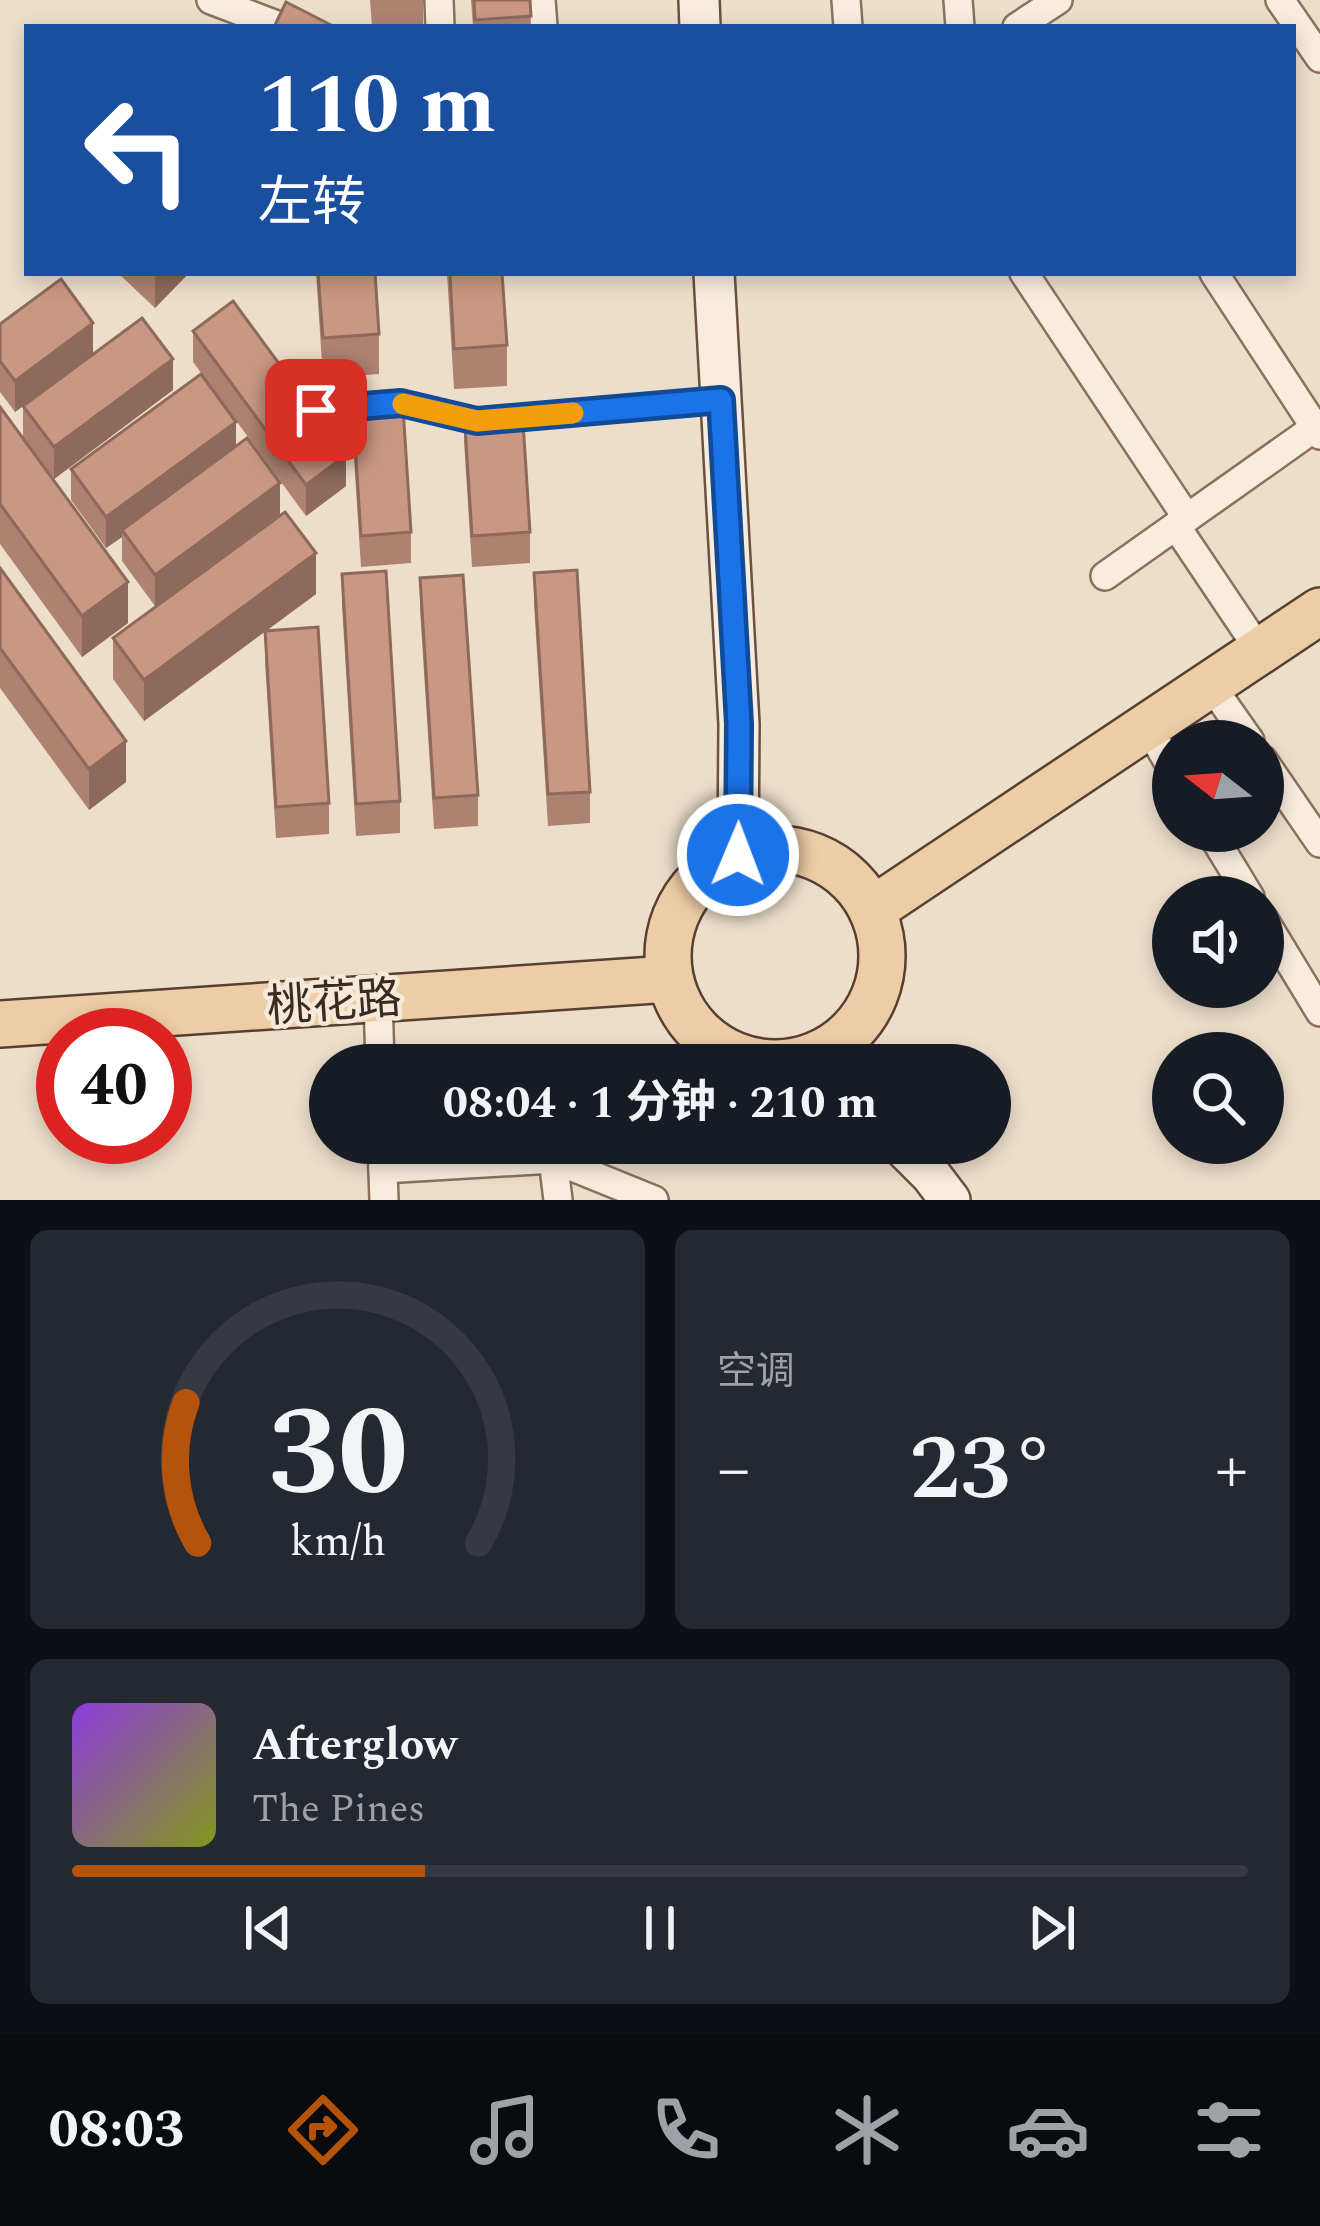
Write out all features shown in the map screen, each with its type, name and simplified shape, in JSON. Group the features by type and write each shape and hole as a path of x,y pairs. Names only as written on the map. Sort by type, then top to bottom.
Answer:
{"main road":[{"path":"872,910 1320,611"},
{"path":"715,1044 683,1013 669,979 667,949 676,913 706,874 738,855 773,848 810,854 850,879 872,910 879,931 881,968 871,1004 838,1044"},
{"name":"桃花路","path":"0,1024 669,979"}],"street":[{"path":"212,0 274,24"},
{"path":"1280,0 1320,58"},
{"path":"714,276 739,724 738,855"},
{"path":"1026,276 1260,651"},
{"path":"1105,576 1318,429 1216,276"},
{"path":"1210,684 1235,720"},
{"path":"1147,726 1152,734"},
{"path":"1284,783 1312,813 1320,843"},
{"path":"1284,953 1320,1012"},
{"path":"378,998 379,1044"},
{"path":"383,1164 384,1200"},
{"path":"554,1164 558,1200"},
{"path":"565,1164 654,1200"},
{"path":"921,1164 950,1200"}],"lane":[{"path":"316,410 401,403 477,421 721,400"}],"building":[{"path":"474,0 530,0 531,16 475,20"},
{"path":"286,2 329,24 275,24"},
{"path":"318,276 375,276 379,334 323,338"},
{"path":"450,276 502,276 507,345 454,349"},
{"path":"61,279 93,323 15,381 0,361 0,324"},
{"path":"233,301 346,455 306,485 193,331"},
{"path":"142,318 173,359 54,447 23,406"},
{"path":"201,374 236,422 106,517 71,469"},
{"path":"402,392 411,532 361,536 352,396"},
{"path":"522,406 530,532 472,536 464,410"},
{"path":"0,407 128,582 82,616 0,504"},
{"path":"247,438 280,483 155,575 122,530"},
{"path":"285,512 316,553 144,680 113,638"},
{"path":"0,568 126,741 89,769 0,648"},
{"path":"577,570 590,792 548,794 534,573"},
{"path":"386,571 400,801 356,804 342,574"},
{"path":"463,575 478,795 434,798 420,578"},
{"path":"318,627 329,803 276,807 265,631"}],"slow traffic":[{"path":"403,404 477,421 573,413"}],"route":[{"path":"316,410 401,403 477,421 721,400 739,724 738,855"}]}
